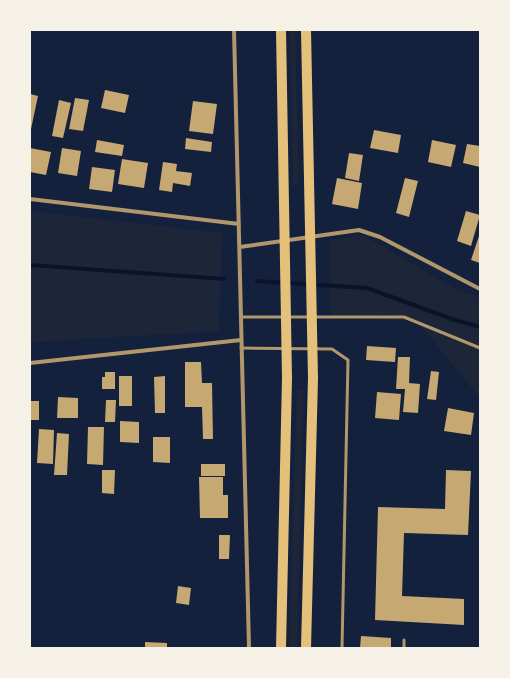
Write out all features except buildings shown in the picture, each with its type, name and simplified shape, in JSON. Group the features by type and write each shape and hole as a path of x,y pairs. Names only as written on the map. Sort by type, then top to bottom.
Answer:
{"highway":[{"path":"281,30 287,378 281,648"},
{"path":"306,30 313,378 306,648"}],"street":[{"path":"234,30 249,648"},
{"path":"30,199 239,224"},
{"path":"240,247 360,230 380,237 480,289"},
{"path":"30,363 241,340"}],"lane":[{"path":"241,317 404,317 480,348"},
{"path":"241,348 332,349 348,360 342,648"},
{"path":"404,640 404,648"}],"shaded area":[{"path":"290,30 295,30 299,185 293,185"},
{"path":"30,211 222,233 219,331 30,342"},
{"path":"361,234 459,291 480,297 479,397 417,321 330,317 329,241"},
{"path":"297,389 304,390 297,648 289,648"}],"waterway":[{"path":"30,265 224,279"},
{"path":"257,281 367,288 452,319 480,327"}]}
